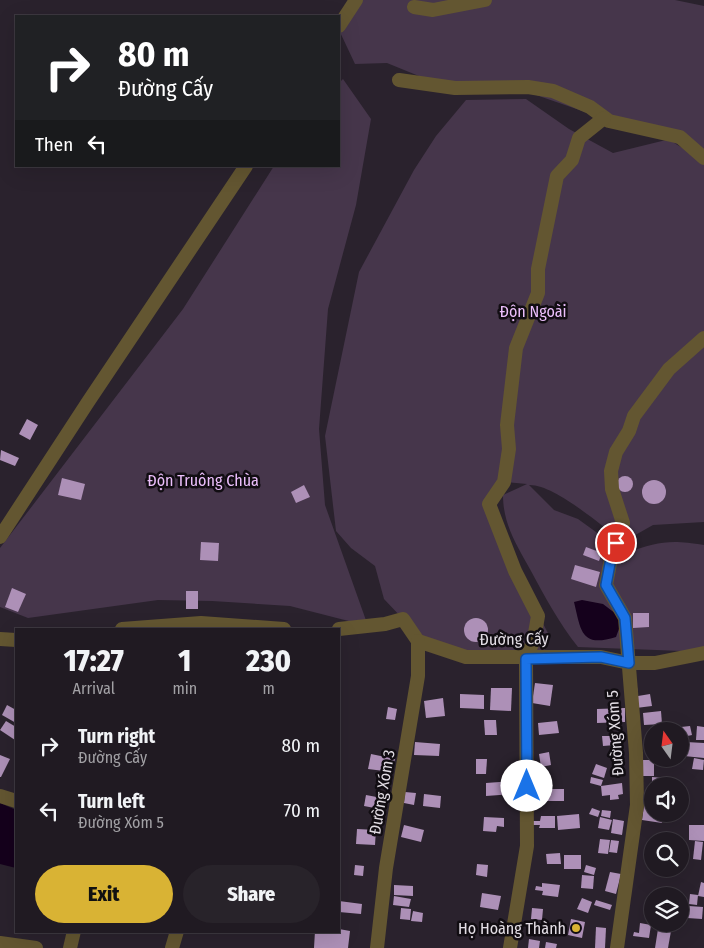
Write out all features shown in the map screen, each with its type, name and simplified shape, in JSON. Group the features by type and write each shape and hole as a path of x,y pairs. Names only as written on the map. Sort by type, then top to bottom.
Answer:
{"street":[{"path":"340,24 356,0"},
{"path":"414,7 433,10 486,0"},
{"path":"399,80 455,88 528,87 553,91 590,107 604,118 623,125 680,137 704,158"},
{"path":"510,948 527,846 526,659 534,640 538,616 515,571 489,504 504,482 509,449 507,425 516,348 538,293 538,268 557,176 572,160 579,138 604,118"},
{"path":"0,538 88,402 245,167"},
{"name":"Đường Xóm 5","path":"617,948 637,805 636,753 625,618 606,585 612,553 623,523 612,490 611,471 616,452 629,431 634,416 669,369 704,338"},
{"path":"340,629 385,624 403,619 418,641"},
{"path":"132,628 171,624 270,628"},
{"path":"0,639 15,640"},
{"name":"Đường Cấy","path":"418,641 466,657 526,659 601,657 629,663 655,663 704,653"},
{"name":"Đường Xóm 3","path":"377,948 386,868 418,676 418,641"},
{"path":"0,796 15,801"},
{"path":"70,948 74,933"},
{"path":"172,948 176,933"},
{"path":"0,944 36,948"}],"green space":[{"name":"Độn Ngoài","path":"356,0 675,0 704,6 704,156 697,150 674,143 704,160 704,522 653,525 623,542 564,498 551,491 529,485 554,510 578,519 625,553 647,546 672,542 704,545 704,648 682,651 578,647 547,600 516,543 505,516 503,495 527,484 504,482 489,504 515,571 549,635 543,657 466,657 418,641 403,619 384,599 375,566 351,548 336,531 325,436 359,272 414,170 436,136 466,100 526,99 569,129 613,153 666,140 513,87 441,85 387,63 355,64 340,32 340,28"},
{"name":"Độn Truông Chùa","path":"343,79 371,119 356,205 328,309 319,429 325,505 368,626 290,606 212,601 158,600 28,618 0,607 0,548 183,309 273,167 340,167 340,82"}],"shaded area":[{"path":"582,600 603,604 620,617 620,626 616,637 596,640 584,634 574,602"},
{"path":"0,803 15,810 15,868 0,864"}],"building":[{"path":"27,419 38,425 30,440 19,434"},
{"path":"1,450 19,458 15,466 0,460"},
{"path":"625,476 633,484 625,492 617,484"},
{"path":"62,478 85,484 81,500 58,495"},
{"path":"654,480 659,481 665,487 665,497 659,503 654,504 649,503 643,497 642,492 643,487 649,481"},
{"path":"304,485 310,497 296,503 291,492"},
{"path":"201,542 219,543 218,561 200,560"},
{"path":"586,547 602,553 599,561 583,555"},
{"path":"575,565 600,572 596,587 571,579"},
{"path":"12,588 26,594 18,612 5,607"},
{"path":"186,591 198,591 198,609 186,609"},
{"path":"633,613 649,613 649,627 633,628"},
{"path":"476,618 481,619 487,625 487,635 481,641 476,642 471,641 465,635 464,630 465,625 471,619"},
{"path":"535,683 553,685 550,706 532,703"},
{"path":"637,687 638,696 650,694 652,706 636,708"},
{"path":"491,688 512,688 511,711 490,710"},
{"path":"460,694 484,695 484,709 460,708"},
{"path":"443,698 445,716 426,718 424,701"},
{"path":"7,705 15,709 15,722 2,715"},
{"path":"388,707 397,709 395,720 386,719"},
{"path":"625,708 625,722 597,723 597,709"},
{"path":"661,711 662,722 644,722 644,725 643,713"},
{"path":"484,720 496,720 497,735 485,735"},
{"path":"6,721 15,726 15,740 0,730"},
{"path":"557,721 559,733 539,735 538,723"},
{"path":"689,726 692,735 689,736"},
{"path":"697,726 704,727 704,740 696,740"},
{"path":"621,735 622,745 616,745 616,736"},
{"path":"602,736 614,736 615,745 603,746"},
{"path":"415,742 440,744 439,756 414,755"},
{"path":"689,742 704,743 704,758 689,756"},
{"path":"549,752 551,765 541,767 539,754"},
{"path":"371,754 395,759 392,772 368,769"},
{"path":"0,755 10,759 1,777 0,777"},
{"path":"694,758 704,760 703,770 692,769"},
{"path":"476,759 487,759 486,774 476,774"},
{"path":"638,760 644,760 644,768 654,768 654,776 639,776"},
{"path":"596,764 607,768 604,778 592,774"},
{"path":"591,777 603,780 601,786 590,783"},
{"path":"512,781 513,794 486,796 486,783"},
{"path":"622,783 623,794 618,795 619,799 610,800 610,795 602,796 601,786"},
{"path":"547,789 564,789 564,801 547,801"},
{"path":"405,792 416,793 414,805 404,803"},
{"path":"424,794 441,796 440,808 423,806"},
{"path":"366,795 382,798 380,809 364,806"},
{"path":"592,808 600,811 598,817 589,814"},
{"path":"602,810 611,811 610,818 601,816"},
{"path":"579,814 580,828 558,830 557,816"},
{"path":"541,816 555,816 555,828 539,828 540,825 533,825 533,821 540,821"},
{"path":"484,817 504,818 504,827 497,826 496,832 483,831"},
{"path":"600,817 612,820 609,830 598,828"},
{"path":"613,819 624,821 622,835 611,833"},
{"path":"404,825 424,830 421,842 401,837"},
{"path":"689,825 704,825 704,841 689,840"},
{"path":"357,829 376,830 375,845 356,844"},
{"path":"600,839 610,840 608,854 598,853"},
{"path":"611,840 619,841 617,853 609,852"},
{"path":"695,841 703,842 701,860 693,859"},
{"path":"560,853 561,864 547,864 546,854"},
{"path":"564,855 581,855 581,869 564,869"},
{"path":"477,864 488,865 487,877 476,875"},
{"path":"355,865 364,866 363,876 354,875"},
{"path":"586,865 596,868 594,875 584,872"},
{"path":"610,872 621,874 616,894 605,891"},
{"path":"582,875 594,876 593,889 581,888"},
{"path":"701,882 704,883 704,897 698,896"},
{"path":"542,883 560,885 558,897 542,895 543,891 535,890 536,886 542,887"},
{"path":"394,885 413,886 413,896 394,895"},
{"path":"482,893 501,896 498,910 480,907"},
{"path":"690,894 698,895 697,905 689,904"},
{"path":"394,896 411,899 409,907 393,905"},
{"path":"582,898 592,902 588,913 577,909"},
{"path":"596,900 612,905 610,910 594,905"},
{"path":"340,901 362,904 361,914 340,912"},
{"path":"689,906 703,907 702,919 689,918"},
{"path":"401,908 411,909 410,920 400,919"},
{"path":"532,908 543,909 542,920 531,919"},
{"path":"413,911 423,913 422,922 411,921"},
{"name":"Họ Hoàng Thành","path":"571,919 585,922 582,938 568,935"},
{"path":"640,923 644,924 644,932 650,932 649,938 633,936 634,932 639,933"},
{"path":"596,927 606,928 605,948 595,948"},
{"path":"340,929 350,931 348,948 314,948 315,933 340,933"},
{"path":"658,932 671,932 668,948 655,948"},
{"path":"529,939 540,941 539,948 528,948"},
{"path":"546,942 557,944 556,948 545,948"}],"place":[{"name":"Họ Hoàng Thành","path":"576,928"}],"route":[{"path":"527,786 526,659 543,657 601,657 629,663 625,618 606,585 612,553 616,543"}]}
